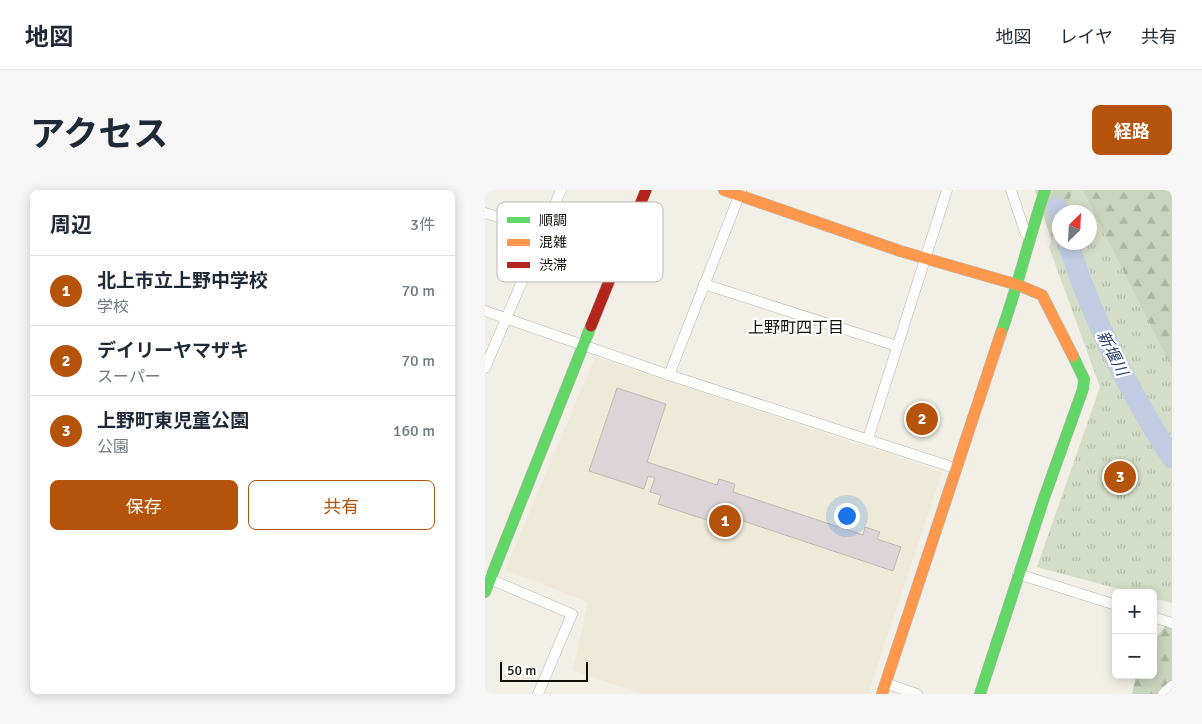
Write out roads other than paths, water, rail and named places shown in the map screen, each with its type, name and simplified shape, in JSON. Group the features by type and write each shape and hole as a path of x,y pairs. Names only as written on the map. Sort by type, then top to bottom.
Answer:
{"street":[{"path":"556,202 561,190"},
{"path":"641,202 646,190"},
{"path":"724,190 740,193 925,258 1018,285 1042,295 1084,379 1083,389 1018,574 980,694"},
{"path":"868,439 947,190"},
{"path":"1011,190 1025,232 1030,236"},
{"path":"917,694 883,689 955,468 1018,285 1030,236 1045,190"},
{"path":"669,375 740,193"},
{"path":"485,213 497,217"},
{"path":"485,368 523,282"},
{"path":"485,592 487,578 609,282"},
{"path":"704,284 897,346"},
{"path":"485,311 669,375 955,468"},
{"path":"1018,574 1112,604"},
{"path":"487,578 572,614 538,694"},
{"path":"1157,618 1172,623"},
{"path":"1163,694 1172,686"}],"waterway":[{"name":"新堰川","path":"1071,250 1088,299 1113,354 1141,407 1172,458"}],"place":[{"name":"デイリーヤマザキ","path":"922,419"},
{"name":"上野町東児童公園","path":"1120,477"},
{"name":"北上市立上野中学校","path":"725,521"}],"district":[{"name":"上野町四丁目","path":"796,327"}]}
